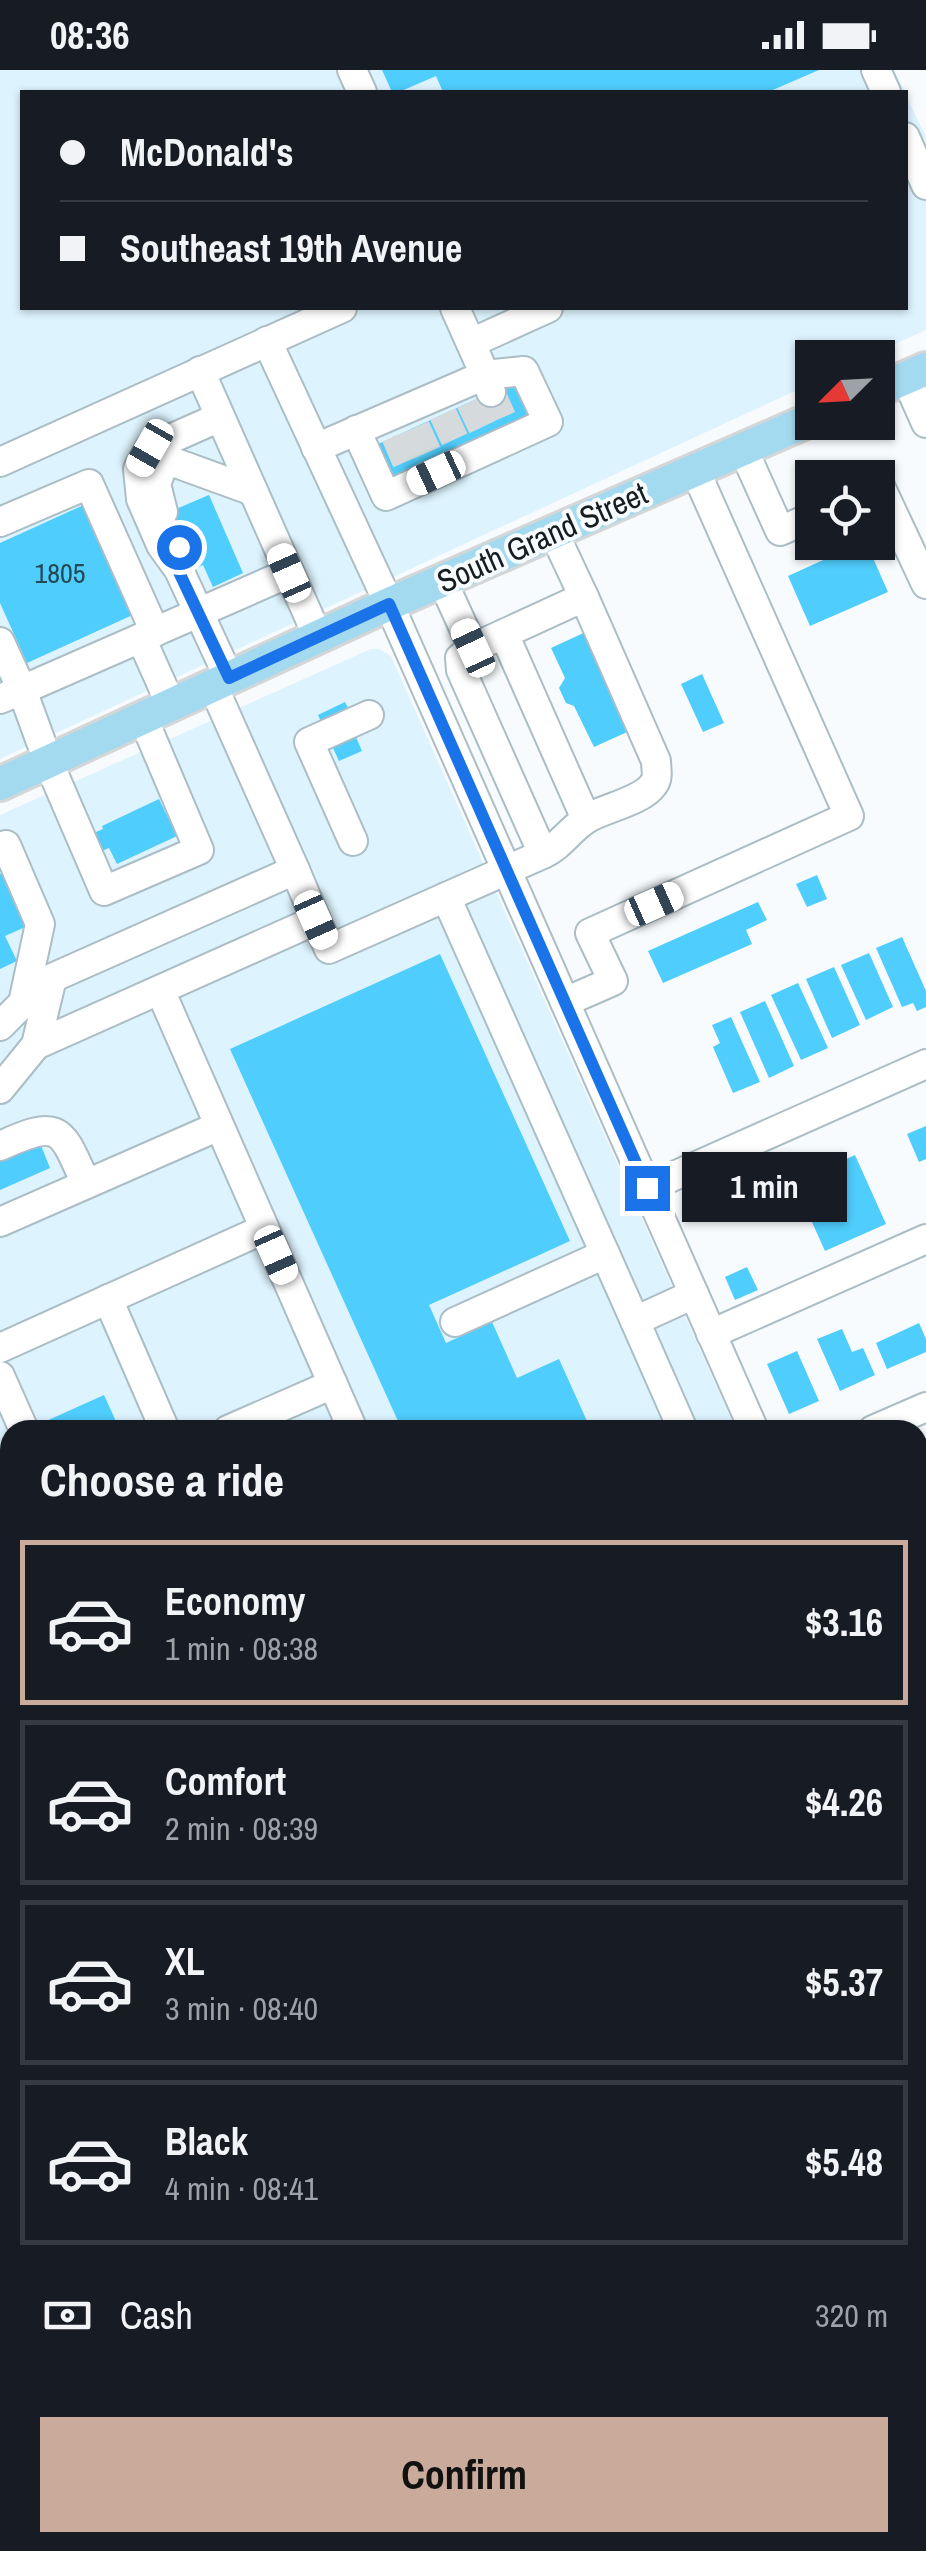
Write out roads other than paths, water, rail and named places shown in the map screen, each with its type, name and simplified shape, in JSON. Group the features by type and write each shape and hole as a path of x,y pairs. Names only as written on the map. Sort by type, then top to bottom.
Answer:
{"main road":[{"name":"South Grand Street","path":"0,784 442,580 795,426"}],"street":[{"path":"908,147 926,185"},
{"path":"0,462 337,310"},
{"path":"456,310 471,343 477,389"},
{"path":"471,343 544,310"},
{"path":"267,341 389,604 750,1420"},
{"path":"200,372 318,637"},
{"path":"316,448 356,430 401,422 524,372 548,422 462,456 386,496 356,430"},
{"path":"903,379 926,423"},
{"path":"220,417 150,448 138,469 141,499 160,544 178,570 198,613 294,870 329,948 551,851 586,820 644,794 653,786 656,761 553,531"},
{"path":"743,449 780,531 795,524"},
{"path":"178,570 179,547 160,507 156,484 164,466 173,462 253,492"},
{"path":"565,1002 612,981 590,933 848,816 694,470"},
{"path":"0,522 89,484 148,635 157,711 199,850 104,891 48,761 11,695 0,642"},
{"path":"895,518 926,584"},
{"path":"11,695 289,573"},
{"path":"442,580 473,648"},
{"path":"544,854 461,670 460,658 473,648 584,597"},
{"path":"504,634 586,820"},
{"path":"353,841 309,742 369,716"},
{"path":"0,847 6,844 40,924 22,1002 0,1026"},
{"path":"0,1089 36,1045 52,978 294,870"},
{"path":"446,897 679,1420"},
{"path":"36,1045 316,920"},
{"path":"160,990 349,1420"},
{"path":"647,1188 926,1064"},
{"path":"0,1222 219,1126"},
{"path":"0,1146 32,1131 52,1130 67,1142 86,1184"},
{"path":"0,1348 264,1229"},
{"path":"712,1334 926,1239"},
{"path":"456,1322 605,1254"},
{"path":"635,1321 694,1294"},
{"path":"108,1299 151,1420"},
{"path":"0,1376 20,1420"},
{"path":"251,1420 333,1384"},
{"path":"896,1420 926,1407"}],"tunnel":[{"path":"491,392 508,431"},
{"path":"470,402 488,440"},
{"path":"443,414 461,453"},
{"path":"416,427 433,465"},
{"path":"395,436 412,475"}]}
